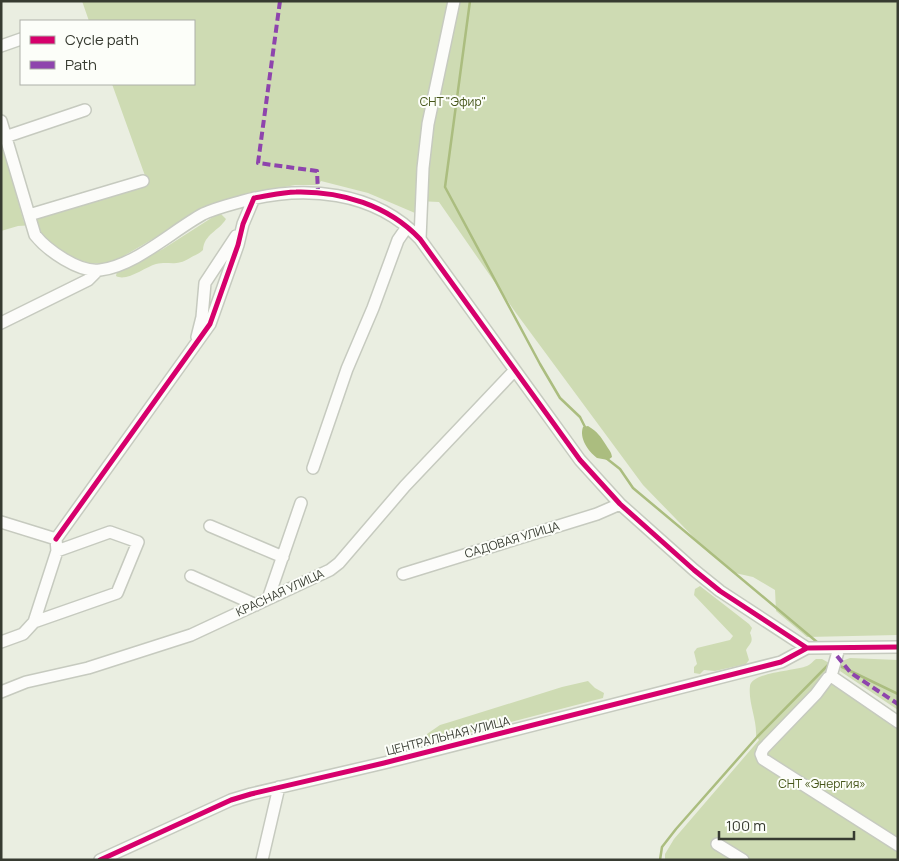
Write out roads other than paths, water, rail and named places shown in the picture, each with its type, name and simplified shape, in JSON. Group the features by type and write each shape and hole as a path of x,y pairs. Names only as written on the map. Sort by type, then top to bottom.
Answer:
{"street":[{"path":"420,239 423,168 428,124 454,1"},
{"path":"1,46 20,39"},
{"path":"5,137 85,110"},
{"path":"1,121 35,235 43,245 61,257 80,266 98,271"},
{"path":"29,215 143,181"},
{"path":"1,323 88,280 98,271 125,264 203,214 219,208 254,198 296,192 318,193 366,203 407,226 420,239 580,460 620,504 720,591 807,648 835,663 898,722"},
{"path":"1,642 23,634 34,622 57,551 56,539 210,324 254,198"},
{"path":"194,348 202,317 205,282 244,224"},
{"path":"313,468 347,369 373,308 398,240 407,226"},
{"name":"КРАСНАЯ УЛИЦА","path":"1,692 26,682 88,668 191,635 330,570 339,563 405,486 514,371"},
{"path":"268,599 302,503"},
{"name":"САДОВАЯ УЛИЦА","path":"403,574 597,514 620,504"},
{"path":"1,522 56,539"},
{"path":"210,526 283,557"},
{"path":"34,622 117,593 138,542 110,532 57,551"},
{"path":"191,576 256,605"},
{"path":"898,647 835,663 763,749 761,754 763,759 898,845"},
{"name":"ЦЕНТРАЛЬНАЯ УЛИЦА","path":"100,860 232,800 279,786 384,763 781,662 807,648"},
{"path":"262,860 279,786"},
{"path":"717,844 743,860"}],"waterway":[{"path":"470,1 445,187 540,364 560,398 580,417 586,429"},
{"path":"606,458 620,469 633,488 817,642"},
{"path":"660,860 662,847 676,829 758,736 831,662"},
{"path":"838,665 898,694"}],"park label":[{"name":"СНТ \"Эфир\"","path":"453,102"},
{"name":"СНТ «Энергия»","path":"822,784"}]}
